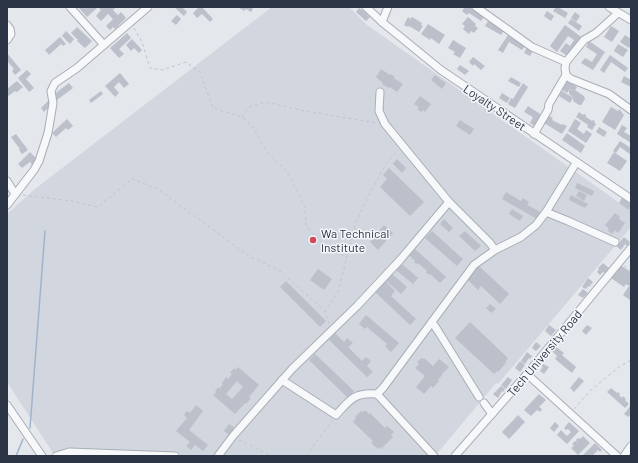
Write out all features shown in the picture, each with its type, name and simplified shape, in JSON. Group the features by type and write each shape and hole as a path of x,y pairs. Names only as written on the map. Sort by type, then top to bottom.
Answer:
{"street":[{"path":"70,7 104,45"},
{"path":"7,205 34,170 39,161 48,133 53,103 51,91 53,87 148,7"},
{"name":"Loyalty Street","path":"366,7 441,70 631,199"},
{"path":"382,22 388,7"},
{"path":"476,7 532,47 566,62"},
{"path":"609,7 631,20"},
{"path":"534,134 566,75 566,62 584,40 596,34 618,13"},
{"path":"7,25 11,34 7,40"},
{"path":"566,75 571,79 609,94 631,110"},
{"path":"380,92 379,111 385,124 449,202 490,243 495,250"},
{"path":"282,380 336,415 355,396 363,394 377,394 474,265 495,250 521,237 536,225 546,212 576,163"},
{"path":"7,181 15,194"},
{"path":"218,456 292,369 357,306 400,260 449,202"},
{"path":"546,212 575,223 615,242"},
{"name":"Tech University Road","path":"455,456 527,374 631,248"},
{"path":"432,322 492,414"},
{"path":"527,374 617,456"},
{"path":"377,394 434,456"},
{"path":"7,405 42,456"},
{"path":"624,456 631,446"},
{"path":"56,456 69,452 174,456"}],"path":[{"path":"131,22 142,42 150,68 162,70 186,62 200,72 213,108 242,117 253,127 266,151 286,171 305,207 306,226 320,241 347,258"},
{"path":"242,117 249,107 265,102 300,110 385,124"},
{"path":"325,311 338,292 355,225 368,196 386,164 402,145"},
{"path":"15,194 72,201 98,207 132,179 158,189 249,256 280,271 325,311 331,331"},
{"path":"619,262 631,271"},
{"path":"570,413 591,390 631,360"},
{"path":"306,456 336,415"},
{"path":"234,436 237,439 271,456"}],"shaded area":[{"name":"Wa Technical Institute","path":"272,7 349,7 367,25 631,211 631,227 435,456 55,456 7,382 7,214 35,189"}],"building":[{"path":"98,7 87,17 79,8"},
{"path":"98,7 116,7 113,10 118,15 121,12 126,18 115,29 113,27 110,30 106,26 113,19 108,14 101,21 96,16 101,10"},
{"path":"174,7 182,7 187,12 184,16"},
{"path":"199,7 202,7 213,19 210,22 202,14 197,18 193,13"},
{"path":"238,7 251,7 253,9 251,12 246,9 244,11"},
{"path":"465,7 470,7 484,17 481,21 469,13 467,15 462,11"},
{"path":"556,7 568,13 565,18 553,11"},
{"path":"359,8 370,17 366,21 356,12"},
{"path":"547,11 554,16 551,21 544,16"},
{"path":"575,12 580,16 576,22 571,18"},
{"path":"177,15 181,19 176,25 171,21"},
{"path":"408,17 410,19 412,17 422,23 421,25 423,26 419,32 409,26 404,25"},
{"path":"468,17 476,24 475,26 478,28 474,33 471,31 469,34 463,29 465,26 462,24"},
{"path":"571,19 582,26 579,31 568,23"},
{"path":"488,21 504,30 501,35 485,26"},
{"path":"428,24 445,35 439,44 431,38 430,40 421,34"},
{"path":"565,25 584,39 569,57 560,51 566,43 570,46 574,40 568,36 557,52 550,46"},
{"path":"611,26 619,31 612,42 604,37"},
{"path":"77,27 92,41 85,48 71,33"},
{"path":"66,31 74,39 70,44 62,36"},
{"path":"127,33 131,38 119,49 124,54 119,58 110,48"},
{"path":"508,35 525,46 522,50 509,42 503,53 498,50"},
{"path":"625,35 631,39 629,48 620,42"},
{"path":"60,37 66,44 63,46 61,44 49,55 45,50"},
{"path":"132,39 142,50 139,53 134,48 131,51 126,45"},
{"path":"453,40 466,48 460,58 453,54 455,52 448,48"},
{"path":"589,41 605,52 593,70 581,63 585,58 592,62 597,54 586,47"},
{"path":"618,44 628,50 623,57 614,51"},
{"path":"527,47 533,51 530,56 524,53"},
{"path":"7,53 21,70 15,75 12,71 14,69 7,61"},
{"path":"610,55 628,68 625,72 611,62 604,73 600,70"},
{"path":"473,57 485,66 481,70 469,62"},
{"path":"460,65 469,71 465,75 457,69"},
{"path":"381,69 390,75 391,74 403,84 397,92 382,84 383,83 376,77"},
{"path":"27,70 31,74 26,79 34,88 29,92 18,78"},
{"path":"120,73 129,84 124,88 119,82 114,87 119,93 115,97 105,86"},
{"path":"435,75 446,83 442,89 431,80"},
{"path":"624,76 631,80 631,87 621,82"},
{"path":"511,77 521,83 519,87 508,81"},
{"path":"17,81 23,87 7,97 7,89"},
{"path":"567,81 577,87 575,90 584,96 585,99 581,105 573,101 573,98 570,103 559,96 562,91 575,99 569,94 569,90 567,93 561,89"},
{"path":"69,83 73,88 57,100 53,95"},
{"path":"523,83 528,87 515,108 508,104"},
{"path":"101,91 103,94 91,103 89,100"},
{"path":"502,93 510,98 507,103 499,98"},
{"path":"420,96 431,104 425,112 423,110 421,112 417,109 419,107 414,104"},
{"path":"49,100 52,104 44,112 41,108"},
{"path":"528,106 543,116 536,127 530,123 533,117 524,112"},
{"path":"611,107 618,111 619,109 624,115 615,130 602,122"},
{"path":"579,112 586,115 586,117 592,121 595,121 594,122 596,124 592,130 587,127 588,125 576,117"},
{"path":"548,115 553,118 552,120 567,126 562,134 544,123"},
{"path":"67,119 73,126 68,130 66,128 56,137 52,133"},
{"path":"575,119 581,123 577,129 584,134 586,130 592,134 586,143 568,131"},
{"path":"460,120 474,129 470,135 456,126"},
{"path":"622,125 627,128 624,132 631,136 631,143 617,134"},
{"path":"599,127 607,132 604,137 596,132"},
{"path":"567,133 585,146 581,153 562,140"},
{"path":"16,134 28,150 22,154 11,137"},
{"path":"620,141 631,148 631,155 620,147 616,153 613,151"},
{"path":"30,152 39,161 33,166 30,162 22,168 18,164"},
{"path":"614,152 627,161 620,171 607,163"},
{"path":"397,159 406,168 402,173 393,164"},
{"path":"389,168 424,202 410,216 380,187 387,179 383,175"},
{"path":"577,183 594,191 592,196 575,188"},
{"path":"579,191 587,195 584,201 576,196"},
{"path":"506,192 521,201 523,198 529,202 527,205 541,212 537,219 502,199"},
{"path":"571,195 588,204 585,208 569,200"},
{"path":"622,198 631,204 629,210 619,203"},
{"path":"512,209 523,216 520,221 509,214"},
{"path":"615,213 620,217 619,219 625,223 618,233 615,230 612,234 608,231 609,229 605,225"},
{"path":"444,219 453,228 449,232 440,224"},
{"path":"384,225 393,233 378,250 370,242"},
{"path":"432,231 463,259 457,266 425,238"},
{"path":"465,231 481,246 475,251 459,236"},
{"path":"624,237 630,242 627,246 625,244 621,250 616,246"},
{"path":"415,249 446,277 440,283 430,274 429,275 426,272 427,271 418,263 417,264 414,262 415,261 409,255"},
{"path":"603,263 609,268 605,273 603,272 600,275 597,272 599,269 598,268"},
{"path":"402,264 418,278 413,284 396,270"},
{"path":"620,265 631,272 631,285 629,286 626,284 624,287 611,278"},
{"path":"479,266 509,294 500,304 481,286 478,290 467,279"},
{"path":"318,269 332,279 324,290 310,280"},
{"path":"391,273 407,287 401,294 385,280"},
{"path":"588,278 593,282 586,289 582,287"},
{"path":"384,280 395,291 391,296 416,319 410,325 374,291"},
{"path":"286,281 326,321 320,327 280,287"},
{"path":"629,286 631,288 631,301 623,295"},
{"path":"583,289 588,293 583,298 578,295"},
{"path":"490,304 496,309 491,313 486,308"},
{"path":"366,315 399,343 391,352 385,346 387,344 367,327 365,329 359,324"},
{"path":"470,322 508,358 506,363 498,372 497,371 494,374 455,338"},
{"path":"549,325 556,330 551,336 545,331"},
{"path":"587,325 592,328 586,335 582,331"},
{"path":"335,333 344,342 347,338 353,343 348,347 362,361 366,357 371,361 367,366 373,372 367,377 329,340"},
{"path":"536,342 541,346 536,351 532,348"},
{"path":"555,346 564,353 562,355 576,367 572,373 555,359 557,356 552,351"},
{"path":"527,352 532,356 525,364 521,361"},
{"path":"315,354 354,391 348,398 309,360"},
{"path":"421,358 424,358 433,366 439,359 449,367 442,374 438,380 439,381 433,388 431,386 424,394 416,387 425,376 415,368 419,364 417,362"},
{"path":"520,361 525,365 520,372 515,368"},
{"path":"543,364 549,367 544,374 540,371"},
{"path":"238,367 259,385 249,397 251,398 235,414 213,395 216,393 215,392 218,387 219,389 223,384 222,383 226,377 228,379 232,374 230,373 234,368 236,370","holes":["237,381 243,387 232,399 226,394"]},
{"path":"508,377 512,380 506,389 501,385"},
{"path":"579,377 584,381 574,392 570,388"},
{"path":"501,386 505,389 498,398 493,394"},
{"path":"611,388 617,393 618,392 622,398 623,396 626,399 625,400 629,404 625,408 607,392"},
{"path":"539,394 546,400 539,407 542,409 540,412 537,410 531,416 524,410"},
{"path":"196,405 203,411 189,430 208,445 203,451 195,445 191,450 186,446 190,442 176,431 187,418 184,415 187,411 190,413"},
{"path":"631,405 631,414 628,417 624,414"},
{"path":"365,410 385,428 387,426 394,432 391,435 393,437 381,449 380,447 378,449 371,443 373,441 353,422 356,418 355,417 361,411 363,412"},
{"path":"518,415 525,422 509,439 502,432"},
{"path":"555,422 559,426 554,432 550,428"},
{"path":"569,422 579,431 567,444 557,435 561,430 567,436 571,432 564,428"},
{"path":"229,424 234,427 229,435 224,431"},
{"path":"583,436 590,443 578,455 571,448 574,446 572,444 575,441 577,442 576,440 578,438 580,439"},
{"path":"595,443 602,450 600,452 598,450 592,456 582,456"}],"waterway":[{"path":"30,428 45,231"},
{"path":"16,456 23,439"}],"place":[{"name":"Wa Technical Institute","path":"313,240"}]}
